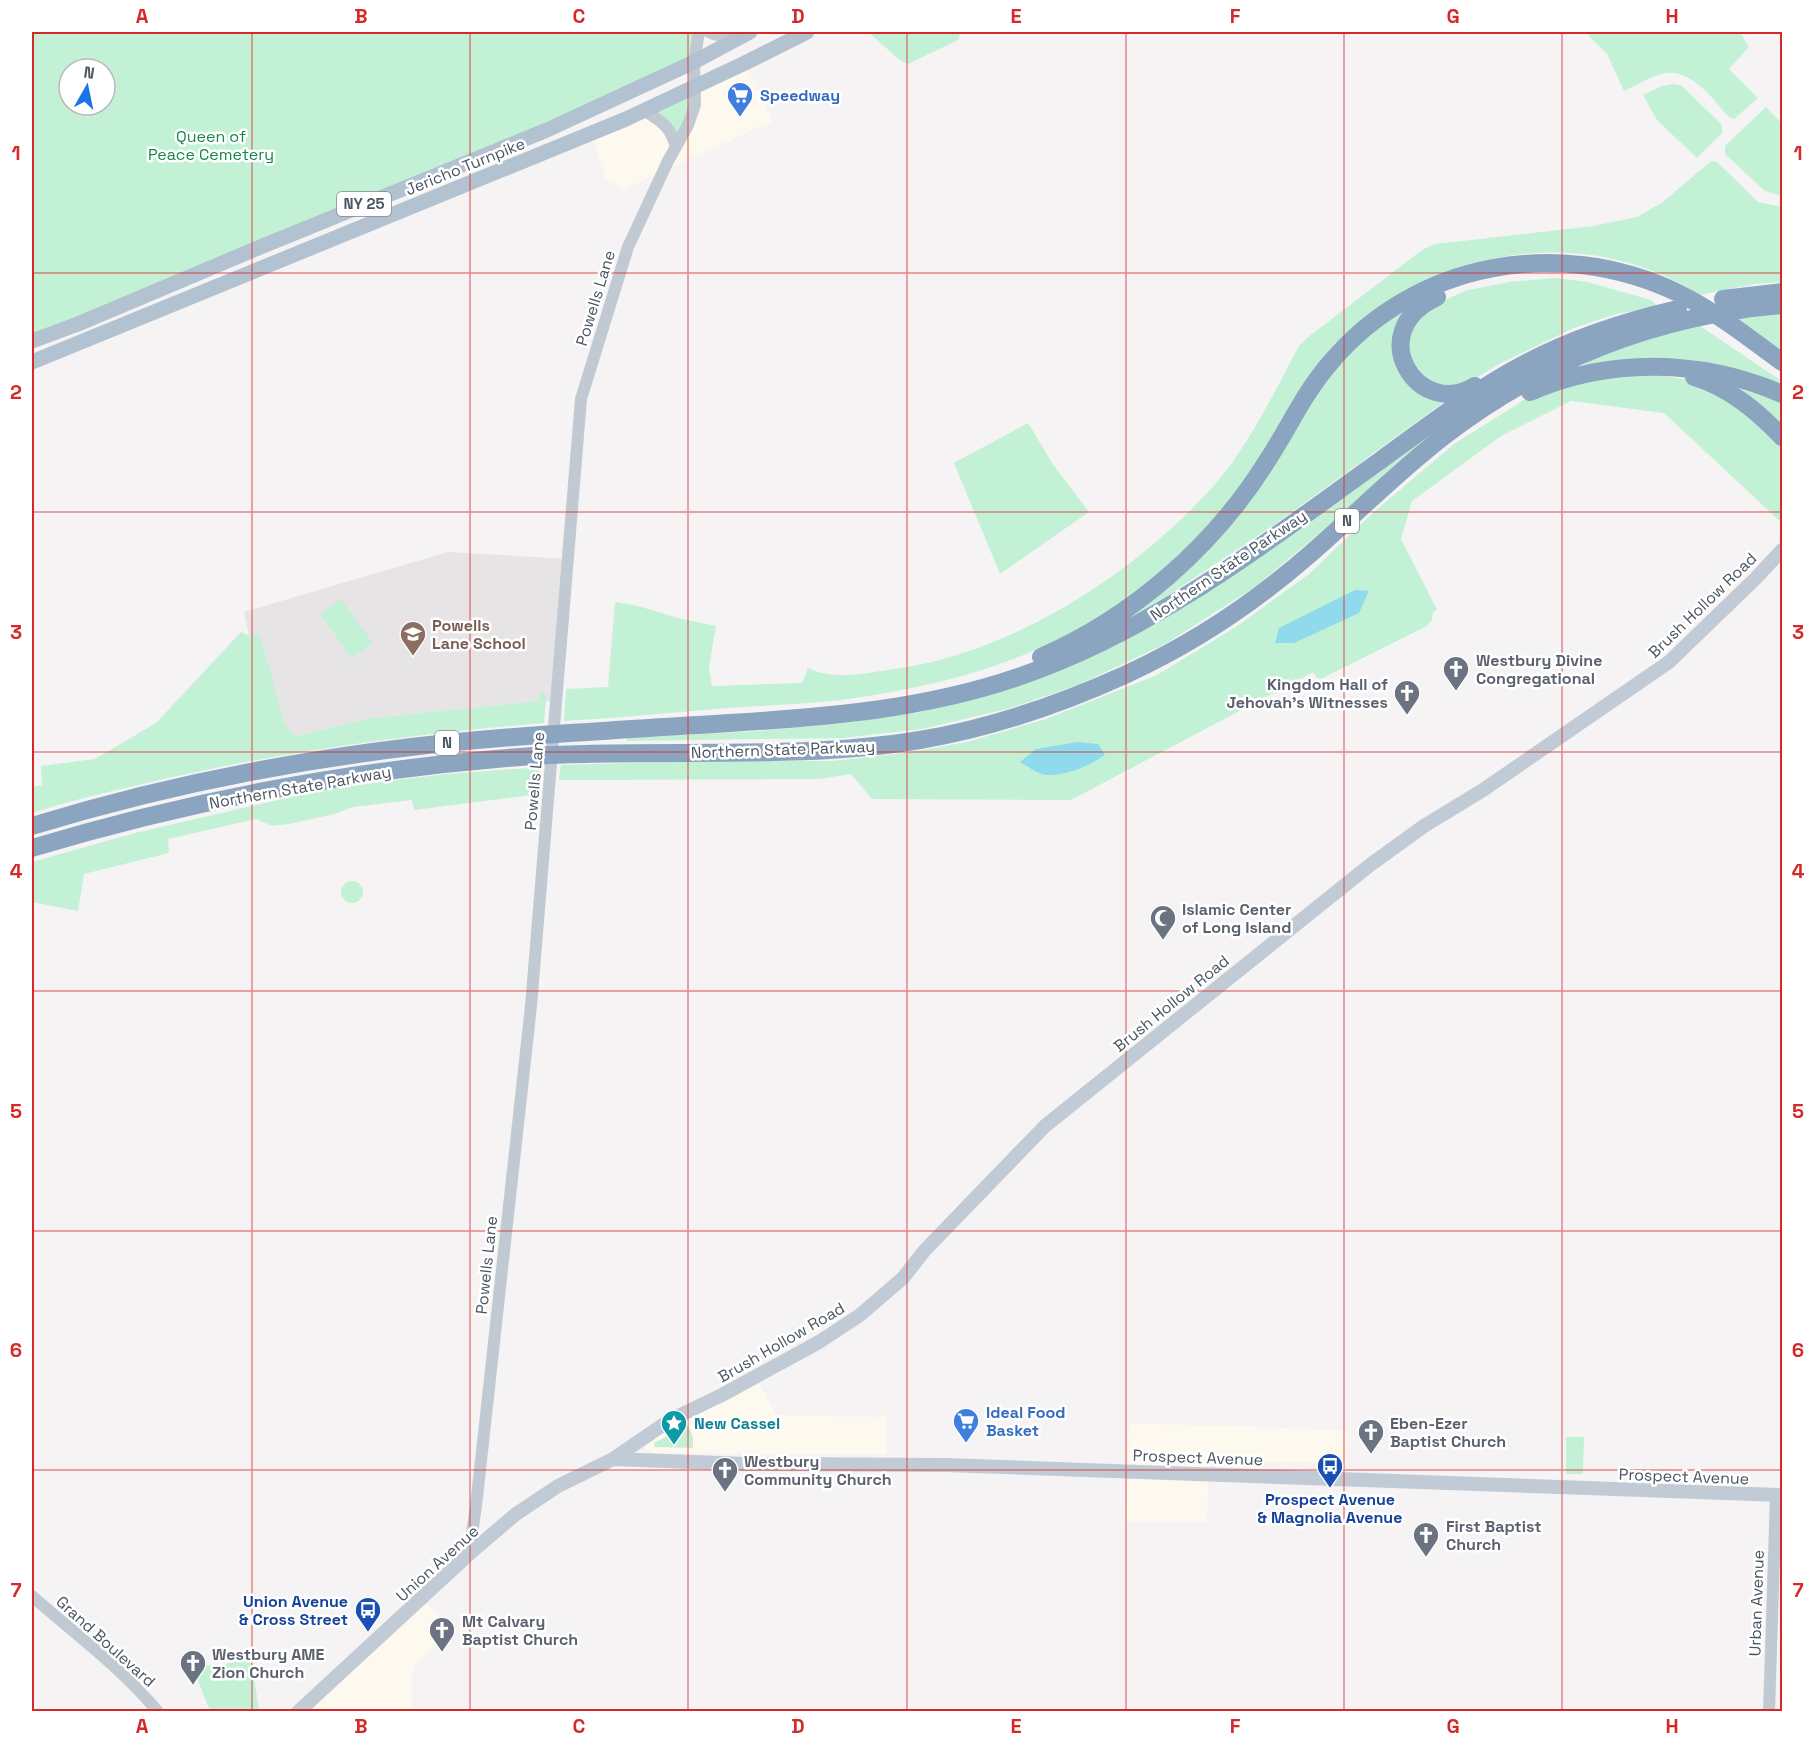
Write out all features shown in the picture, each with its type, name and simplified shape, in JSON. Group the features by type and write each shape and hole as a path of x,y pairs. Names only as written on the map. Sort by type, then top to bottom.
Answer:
{"highway":[{"path":"901,706 1007,671 1053,651 1098,626 1145,595 1195,551 1239,501 1267,462 1311,387 1336,356 1377,319 1423,292 1456,278 1506,266 1547,262 1581,264 1617,270 1653,282 1782,362"},
{"path":"1523,365 1467,390 1451,393 1435,391 1419,382 1406,368 1401,355 1405,324 1413,312 1433,299 1472,284 1514,275 1558,273 1606,279 1680,300"},
{"path":"1750,295 1782,286"},
{"name":"Northern State Parkway","path":"32,826 203,782 380,750 528,736 812,718 901,706 959,695 1016,678 1083,651 1152,617 1244,558 1433,422 1523,365 1570,343 1622,324 1690,306 1750,295 1782,292"},
{"name":"Northern State Parkway","path":"32,848 208,802 384,771 564,754 860,748 949,735 1007,721 1132,671 1210,628 1283,577 1440,439 1487,405 1516,388 1596,348 1653,328 1721,311 1782,305"},
{"path":"1724,328 1782,375"},
{"path":"1007,721 1050,712 1103,692 1154,668 1219,631 1294,576 1463,430 1497,408 1536,389 1574,376 1642,366 1717,373 1749,381 1782,394"},
{"path":"1642,366 1695,377 1713,384 1749,406 1782,437"}],"main road":[{"name":"Jericho Turnpike","path":"32,341 547,130 694,62 750,32"},
{"name":"Jericho Turnpike","path":"32,362 556,149 696,86 807,32"},
{"name":"Brush Hollow Road","path":"613,1460 670,1420 722,1395 817,1343 860,1315 903,1278 925,1250 1045,1126 1370,865 1424,826 1483,790 1669,662 1782,550"},
{"name":"Prospect Avenue","path":"613,1460 957,1466 1779,1495"},
{"name":"Union Avenue","path":"298,1712 516,1514 558,1486 613,1460"}],"street":[{"name":"Powells Lane","path":"470,1554 531,1006 581,399 628,247 688,125 695,105 694,62 699,32"},
{"path":"709,32 735,39"},
{"path":"644,110 668,126 676,147"},
{"name":"Urban Avenue","path":"1769,1712 1779,1495"},
{"name":"Grand Boulevard","path":"32,1596 136,1688 158,1712"}],"shaded area":[{"path":"745,63 773,121 624,189 606,180 591,134"},
{"name":"Powells Lane School","path":"448,552 568,559 556,701 371,718 287,738 260,635 249,636 244,612"},
{"path":"759,1383 776,1415 886,1417 887,1454 651,1453 645,1448 649,1440"},
{"path":"1129,1423 1348,1430 1346,1464 1209,1461 1207,1522 1126,1521"},
{"path":"425,1601 451,1631 413,1667 411,1711 307,1712"}],"green space":[{"name":"Queen of Peace Cemetery","path":"32,32 700,32 694,62 32,341"},
{"path":"868,32 961,32 958,40 908,64 901,61"},
{"path":"1585,32 1740,32 1749,47 1729,69 1758,98 1734,119 1729,117 1694,81 1676,73 1656,76 1624,91 1607,54"},
{"path":"1674,84 1682,86 1722,125 1722,133 1697,158 1657,120 1643,95 1662,86"},
{"path":"693,92 692,106 677,138 669,121 652,111"},
{"path":"1766,107 1782,124 1782,196 1765,191 1725,154 1725,146"},
{"path":"1711,161 1717,162 1758,202 1782,207 1782,282 1755,284 1700,295 1656,272 1609,258 1562,253 1514,255 1467,265 1422,283 1380,307 1328,351 1305,381 1240,486 1185,549 1120,603 1068,635 1005,662 973,672 874,695 825,702 564,721 566,689 608,687 615,602 716,626 709,668 712,686 802,683 808,668 842,675 901,668 945,658 989,644 1032,624 1074,601 1114,575 1152,546 1186,515 1217,482 1240,451 1299,346 1422,250 1435,244 1594,226 1637,217 1663,202"},
{"path":"1556,278 1587,282 1651,300 1659,307 1616,314 1574,328 1501,363 1466,384 1448,387 1430,382 1410,360 1407,332 1426,308 1468,290 1510,282"},
{"path":"1408,306 1397,348 1447,400 1271,527 1149,608 1113,626 1153,596 1349,350"},
{"path":"1782,309 1782,352 1730,317 1697,324 1780,380 1778,384 1729,367 1694,360 1639,358 1585,365 1584,362 1647,336 1685,324 1733,315"},
{"path":"1645,373 1689,380 1731,398 1782,445 1782,523 1664,413 1571,401 1501,436 1412,501 1401,539 1437,610 1433,612 1432,620 1427,626 1321,679 1313,672 1071,800 872,799 851,774 819,779 559,780 561,765 704,761 833,761 904,753 967,742 1046,719 1157,675 1236,627 1309,574 1374,512 1454,444 1524,400 1586,379"},
{"path":"1736,384 1782,401 1782,429 1733,389"},
{"path":"1473,402 1390,469 1335,520 1255,587 1165,644 1078,685 1011,708 922,729 842,738 627,741 627,738 760,731 844,723 921,712 1008,688 1076,662 1154,625 1237,571"},
{"path":"1028,423 1054,466 1089,512 1000,574 954,463"},
{"path":"341,599 373,643 352,658 320,614"},
{"path":"241,632 249,636 260,634 284,724 295,736 371,718 539,701 539,693 542,691 546,697 544,723 394,739 295,753 147,783 32,813 32,787 42,785 41,766 95,759 156,723"},
{"path":"540,767 539,786 532,795 414,810 412,800 353,807 334,814 289,824 272,826 256,819 168,839 169,853 84,874 78,911 32,902 32,862 135,833 325,789 446,774"},
{"path":"352,881 360,884 363,892 360,900 352,903 344,900 341,892 344,884"},
{"path":"688,1425 693,1437 693,1448 654,1447 654,1443"},
{"path":"1566,1437 1584,1437 1583,1474 1566,1474"},
{"path":"249,1653 259,1711 210,1711 191,1663 221,1667"}],"water":[{"path":"1355,590 1369,591 1359,613 1294,643 1275,643 1279,628"},
{"path":"1077,742 1098,744 1105,755 1077,770 1054,775 1040,773 1020,762 1036,749"}],"place":[{"name":"Speedway","path":"740,118"},
{"name":"Powells Lane School","path":"413,657"},
{"name":"Westbury Divine Congregational","path":"1456,692"},
{"name":"Kingdom Hall of Jehovah's Witnesses","path":"1407,716"},
{"name":"Islamic Center of Long Island","path":"1163,941"},
{"name":"Ideal Food Basket","path":"966,1444"},
{"name":"New Cassel","path":"674,1446"},
{"name":"Eben-Ezer Baptist Church","path":"1371,1455"},
{"name":"Prospect Avenue & Magnolia Avenue","path":"1330,1489"},
{"name":"Westbury Community Church","path":"725,1493"},
{"name":"First Baptist Church","path":"1426,1558"},
{"name":"Union Avenue & Cross Street","path":"368,1633"},
{"name":"Mt Calvary Baptist Church","path":"442,1653"},
{"name":"Westbury AME Zion Church","path":"193,1686"}]}
